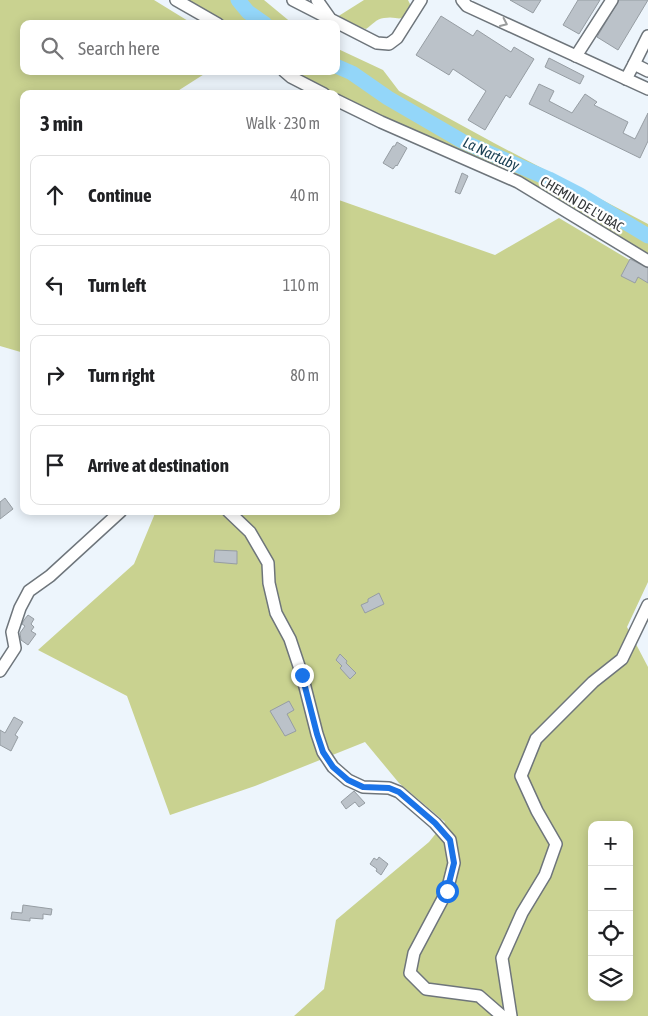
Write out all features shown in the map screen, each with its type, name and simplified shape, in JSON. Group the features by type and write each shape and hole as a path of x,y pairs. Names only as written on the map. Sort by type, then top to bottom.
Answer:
{"street":[{"path":"176,0 211,20"},
{"path":"292,0 330,19"},
{"path":"317,0 330,19"},
{"path":"462,0 467,6 648,89"},
{"path":"576,56 612,0"},
{"path":"340,24 377,43 389,44 397,38 417,2"},
{"path":"626,79 648,36"},
{"path":"634,64 648,71"},
{"path":"289,75 316,90"},
{"name":"CHEMIN DE L'UBAC","path":"340,102 518,182 648,261"},
{"path":"0,671 14,648 12,632 20,608 29,591 50,576 117,515"},
{"path":"232,515 250,532 268,564 276,613 290,639 323,752 333,767 348,780 363,787 389,788 399,792 435,823 450,840 454,863 447,891 414,954 410,973 426,989 479,996 502,1016"},
{"path":"511,1016 502,958 522,913 545,875 556,844 537,811 521,776 536,739 593,682 622,659 648,605"}],"green space":[{"path":"0,0 154,0 186,20 20,20 20,75 203,75 179,90 20,90 20,352 0,346"},
{"path":"176,0 264,0 288,20 211,20"},
{"path":"364,0 408,0 411,6 402,18 390,17 381,19 366,29 337,17"},
{"name":"La Nartuby","path":"340,50 383,70 399,91 648,224 648,261 521,184 340,95 340,90 329,90 298,75 340,75"},
{"path":"340,200 495,255 559,218 648,271 648,582 627,627 648,667 648,1016 294,1016 324,989 336,920 429,842 445,822 399,783 365,742 255,786 170,815 127,696 38,650 134,564 154,515 340,515"}],"building":[{"path":"510,0 541,0 533,13"},
{"path":"578,0 600,0 579,34 563,25"},
{"path":"619,0 648,0 618,50 597,37"},
{"path":"441,16 473,36 477,30 511,52 514,47 534,59 510,98 506,95 485,130 468,120 486,91 453,69 449,75 416,55"},
{"path":"549,58 584,76 580,84 545,67"},
{"path":"539,84 554,91 549,101 572,113 585,94 597,102 594,105 628,122 623,133 635,139 648,113 648,141 640,158 529,104"},
{"path":"397,142 407,148 397,166 393,169 383,163"},
{"path":"462,173 468,176 460,194 455,192"},
{"path":"630,259 648,268 648,283 638,277 635,283 621,276"},
{"path":"5,498 13,509 0,519 0,502"},
{"path":"215,550 237,551 237,564 214,562"},
{"path":"379,593 384,604 365,613 361,605"},
{"path":"28,615 34,619 31,624 34,627 31,631 36,634 28,645 21,640 20,633 25,626 22,624"},
{"path":"340,654 356,673 350,679 340,668 342,666 336,660"},
{"path":"289,701 294,710 287,714 296,731 285,736 270,711"},
{"path":"14,717 23,722 15,735 18,737 11,751 0,745 0,730 5,733"},
{"path":"354,791 365,803 359,807 355,802 346,809 341,802"},
{"path":"379,857 388,864 381,875 370,864 374,858 377,860"},
{"path":"23,905 52,909 51,915 43,914 43,919 30,918 30,921 11,919 12,912 22,913"}],"waterway":[{"name":"La Nartuby","path":"238,0 248,12 259,20"},
{"name":"La Nartuby","path":"340,68 352,73 388,98 462,141 549,179 580,195 648,236"}],"route":[{"path":"302,675 323,752 333,767 348,780 363,787 389,788 399,792 435,823 450,840 454,863 447,891"}]}
